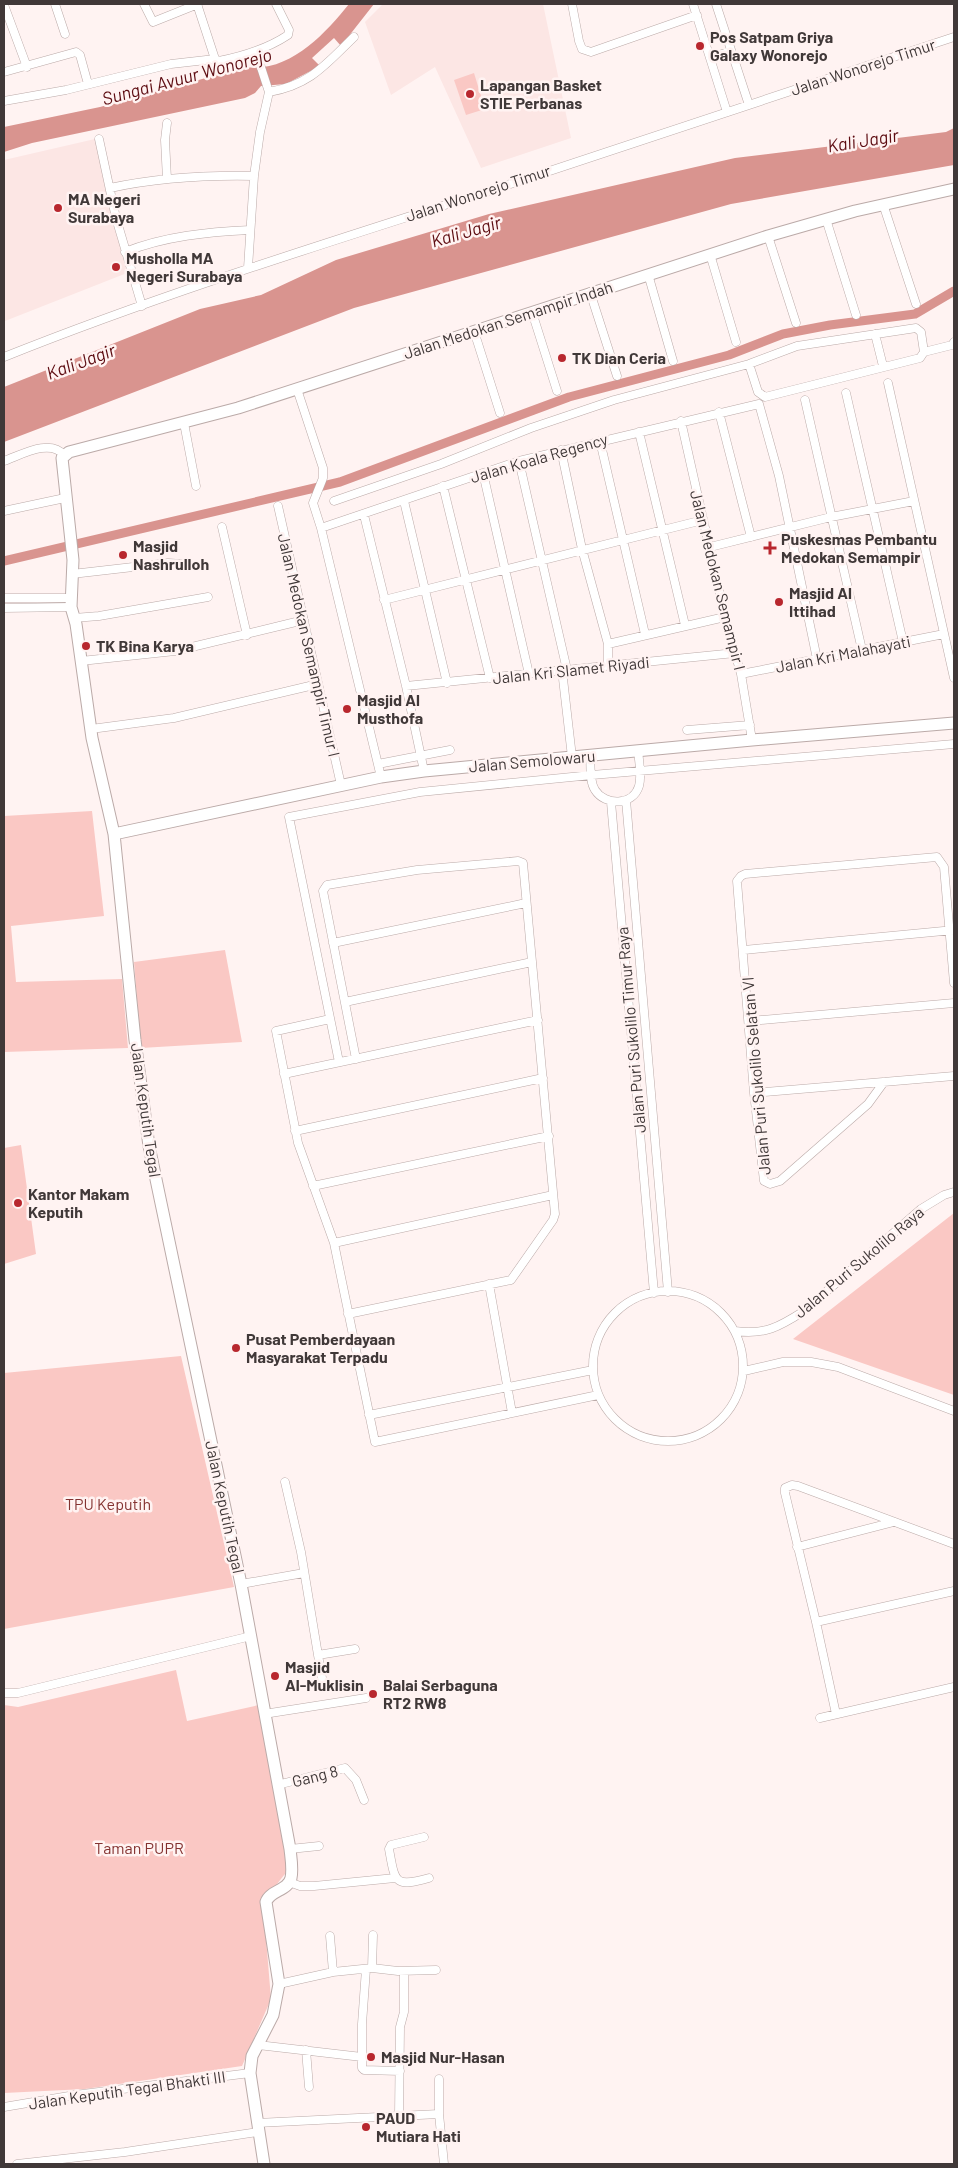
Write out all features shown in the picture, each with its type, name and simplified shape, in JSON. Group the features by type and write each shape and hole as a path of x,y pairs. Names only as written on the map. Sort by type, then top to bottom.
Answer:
{"main road":[{"name":"Jalan Medokan Semampir Indah","path":"64,455 68,452 184,423 297,389 590,292 768,236 883,204 954,189"},
{"name":"Jalan Keputih Tegal","path":"64,455 62,471 73,560 72,608 91,729 114,834 135,1040 148,1142 251,1636 290,1849 292,1877 289,1882"},
{"name":"Jalan Semolowaru","path":"114,834 341,785 424,771 572,757 638,754 752,740 954,723"},
{"path":"264,2164 250,2073 252,2056 273,2015 279,1984 266,1902 268,1897 289,1882"}],"street":[{"path":"56,4 65,34"},
{"path":"144,4 152,22 198,4 216,60"},
{"path":"4,101 88,84 171,64 216,60 256,52 279,42 289,33 276,4"},
{"path":"572,4 582,49 592,52 696,15"},
{"path":"693,4 727,112"},
{"path":"718,4 749,105"},
{"path":"4,5 27,67"},
{"path":"269,89 299,84 318,72 354,37"},
{"name":"Jalan Wonorejo Timur","path":"4,357 248,268 954,37"},
{"path":"710,58 731,51"},
{"path":"4,72 76,52 80,55 88,84"},
{"path":"248,268 254,176 260,132 269,89 256,52"},
{"path":"166,122 167,179"},
{"path":"99,139 125,252 142,306"},
{"path":"110,188 144,181 167,179 254,176"},
{"path":"883,204 916,304"},
{"path":"826,220 856,315"},
{"path":"125,252 177,237 220,231 250,230"},
{"path":"768,236 796,323"},
{"path":"710,254 736,342"},
{"path":"648,274 674,361"},
{"path":"590,292 617,376"},
{"path":"532,312 557,391"},
{"path":"334,501 441,464 531,428 614,400 749,364 797,346 916,328 921,332 924,354"},
{"path":"474,331 500,413"},
{"path":"875,334 883,366"},
{"path":"749,364 758,392 765,397 883,366 953,344 954,354"},
{"path":"888,383 954,678"},
{"path":"297,389 323,468 323,478 314,498 315,512 321,528 381,777"},
{"path":"846,392 902,642"},
{"path":"805,400 862,650"},
{"name":"Jalan Koala Regency","path":"321,528 519,461 757,404 760,405 779,476 789,527"},
{"path":"719,412 751,537"},
{"name":"Jalan Medokan Semampir I","path":"681,421 725,617 741,674 752,740"},
{"path":"184,423 196,486"},
{"path":"639,432 685,625"},
{"path":"600,441 645,634"},
{"path":"4,460 46,447 58,449 64,455"},
{"path":"561,450 582,549 608,644 608,665"},
{"path":"519,461 543,560 565,670 572,757"},
{"path":"483,473 530,674"},
{"path":"443,486 490,678"},
{"path":"4,511 65,498"},
{"path":"710,547 789,527 914,500"},
{"path":"404,501 447,683"},
{"name":"Jalan Medokan Semampir Timur I","path":"278,506 341,785"},
{"path":"364,514 406,686 424,771"},
{"path":"384,600 465,578 703,520"},
{"path":"222,527 247,635"},
{"path":"789,527 817,659"},
{"path":"72,574 168,563 183,564"},
{"path":"4,598 72,608 99,616 208,597"},
{"path":"4,608 72,608"},
{"path":"608,644 725,617"},
{"path":"81,661 175,651 304,620"},
{"name":"Jalan Kri Malahayati","path":"741,674 944,634"},
{"name":"Jalan Kri Slamet Riyadi","path":"406,686 736,653"},
{"path":"91,729 174,718 318,684"},
{"path":"687,730 750,725"},
{"path":"339,1062 289,817 420,792 591,774 954,744"},
{"path":"378,764 450,750"},
{"path":"590,757 591,774 595,790 603,799 611,802 626,800 639,787 638,754"},
{"name":"Jalan Puri Sukolilo Timur Raya","path":"626,800 668,1292"},
{"name":"Jalan Puri Sukolilo Timur Raya","path":"611,802 654,1293"},
{"name":"Jalan Puri Sukolilo Selatan VI","path":"884,1082 868,1104 780,1181 770,1184 766,1183 763,1178 754,1093 750,1021 737,882 745,874 938,857 941,859 944,867 952,930"},
{"path":"348,1314 511,1280 554,1220 544,1078 523,863 518,861 418,870 327,885 323,891 356,1059"},
{"path":"333,943 526,903"},
{"path":"744,950 952,930 954,983"},
{"path":"345,1002 532,962"},
{"path":"750,1021 954,1003"},
{"path":"330,1019 276,1031 296,1131 334,1243 375,1442 598,1395"},
{"path":"284,1074 538,1020"},
{"path":"630,1026 645,1026"},
{"path":"754,1093 954,1076"},
{"path":"296,1131 544,1078"},
{"path":"314,1186 549,1136"},
{"name":"Jalan Puri Sukolilo Raya","path":"734,1330 752,1333 765,1332 785,1323 804,1311 921,1209 935,1200 954,1192"},
{"path":"334,1243 553,1195"},
{"path":"489,1284 512,1413"},
{"path":"654,1293 688,1294 707,1302 722,1314 734,1330 742,1350 744,1371 734,1403 724,1417 712,1428 697,1436 680,1440 655,1440 631,1432 606,1410 598,1395 593,1370 597,1344 609,1321 629,1303 654,1293"},
{"path":"744,1371 783,1362 811,1362 829,1365 954,1411"},
{"path":"369,1415 593,1370"},
{"path":"285,1482 304,1573 322,1678"},
{"path":"836,1714 797,1547 785,1490 787,1487 798,1486 954,1544"},
{"path":"797,1547 894,1522"},
{"path":"241,1584 304,1573"},
{"path":"816,1622 954,1591"},
{"path":"4,1694 18,1693 251,1636"},
{"path":"318,1655 355,1649"},
{"path":"820,1718 954,1687"},
{"path":"264,1714 366,1698"},
{"name":"Gang 8","path":"277,1785 345,1768 356,1780 364,1800"},
{"path":"395,1878 389,1847 424,1837"},
{"path":"290,1849 318,1846"},
{"path":"289,1882 300,1886 314,1886 395,1878 408,1884 429,1878"},
{"path":"373,1935 362,2010 362,2057 364,2070 400,2071"},
{"path":"330,1936 333,1972"},
{"path":"279,1984 333,1972 369,1968 404,1971 436,1970"},
{"path":"399,2117 404,1971"},
{"path":"258,2045 362,2057"},
{"path":"306,2050 309,2087"},
{"name":"Jalan Keputih Tegal Bhakti III","path":"4,2108 75,2095 250,2073"},
{"path":"439,2079 439,2114 444,2164"},
{"path":"17,2164 125,2152 258,2128 439,2114"}],"shaded area":[{"path":"383,4 543,4 571,138 481,168 435,67 391,95 365,22"},
{"name":"MA Negeri Surabaya","path":"95,139 127,273 5,321 4,160"}],"green space":[{"name":"Lapangan Basket STIE Perbanas","path":"474,73 485,109 466,115 454,80"},
{"path":"92,811 104,916 11,926 16,982 122,979 128,1048 4,1052 4,816"},
{"path":"225,950 242,1042 141,1048 134,962"},
{"path":"21,1145 36,1254 4,1264 4,1148"},
{"path":"954,1213 954,1395 793,1339"},
{"name":"TPU Keputih","path":"181,1356 234,1587 4,1629 4,1373"},
{"name":"Taman PUPR","path":"176,1670 187,1721 259,1705 288,1870 263,1902 271,1999 242,2066 85,2089 4,2093 4,1705 18,1707"}],"water":[{"name":"Sungai Avuur Wonorejo","path":"349,4 374,4 341,46 334,38 312,58 320,66 286,84 261,86 255,93 245,98 32,143 4,152 4,127 100,107 246,67 262,67 277,64 291,58 317,39"},
{"name":"Kali Jagir","path":"954,128 954,165 731,204 354,308 4,442 4,387 200,309 261,295 336,260 489,214 735,158 946,132"}],"waterway":[{"path":"4,561 340,482 569,397 729,355 783,334 830,325 915,314 954,291"}],"place":[{"name":"Pos Satpam Griya Galaxy Wonorejo","path":"700,46"},
{"name":"Lapangan Basket STIE Perbanas","path":"470,94"},
{"name":"MA Negeri Surabaya","path":"58,208"},
{"name":"Musholla MA Negeri Surabaya","path":"116,267"},
{"name":"TK Dian Ceria","path":"562,358"},
{"name":"Puskesmas Pembantu Medokan Semampir","path":"770,548"},
{"name":"Masjid Nashrulloh","path":"123,555"},
{"name":"Masjid Al Ittihad","path":"779,602"},
{"name":"TK Bina Karya","path":"86,646"},
{"name":"Masjid Al Musthofa","path":"347,709"},
{"name":"Kantor Makam Keputih","path":"18,1203"},
{"name":"Pusat Pemberdayaan Masyarakat Terpadu","path":"236,1348"},
{"name":"Masjid Al-Muklisin","path":"275,1676"},
{"name":"Balai Serbaguna RT2 RW8","path":"373,1694"},
{"name":"Masjid Nur-Hasan","path":"371,2057"},
{"name":"PAUD Mutiara Hati","path":"366,2127"}]}
